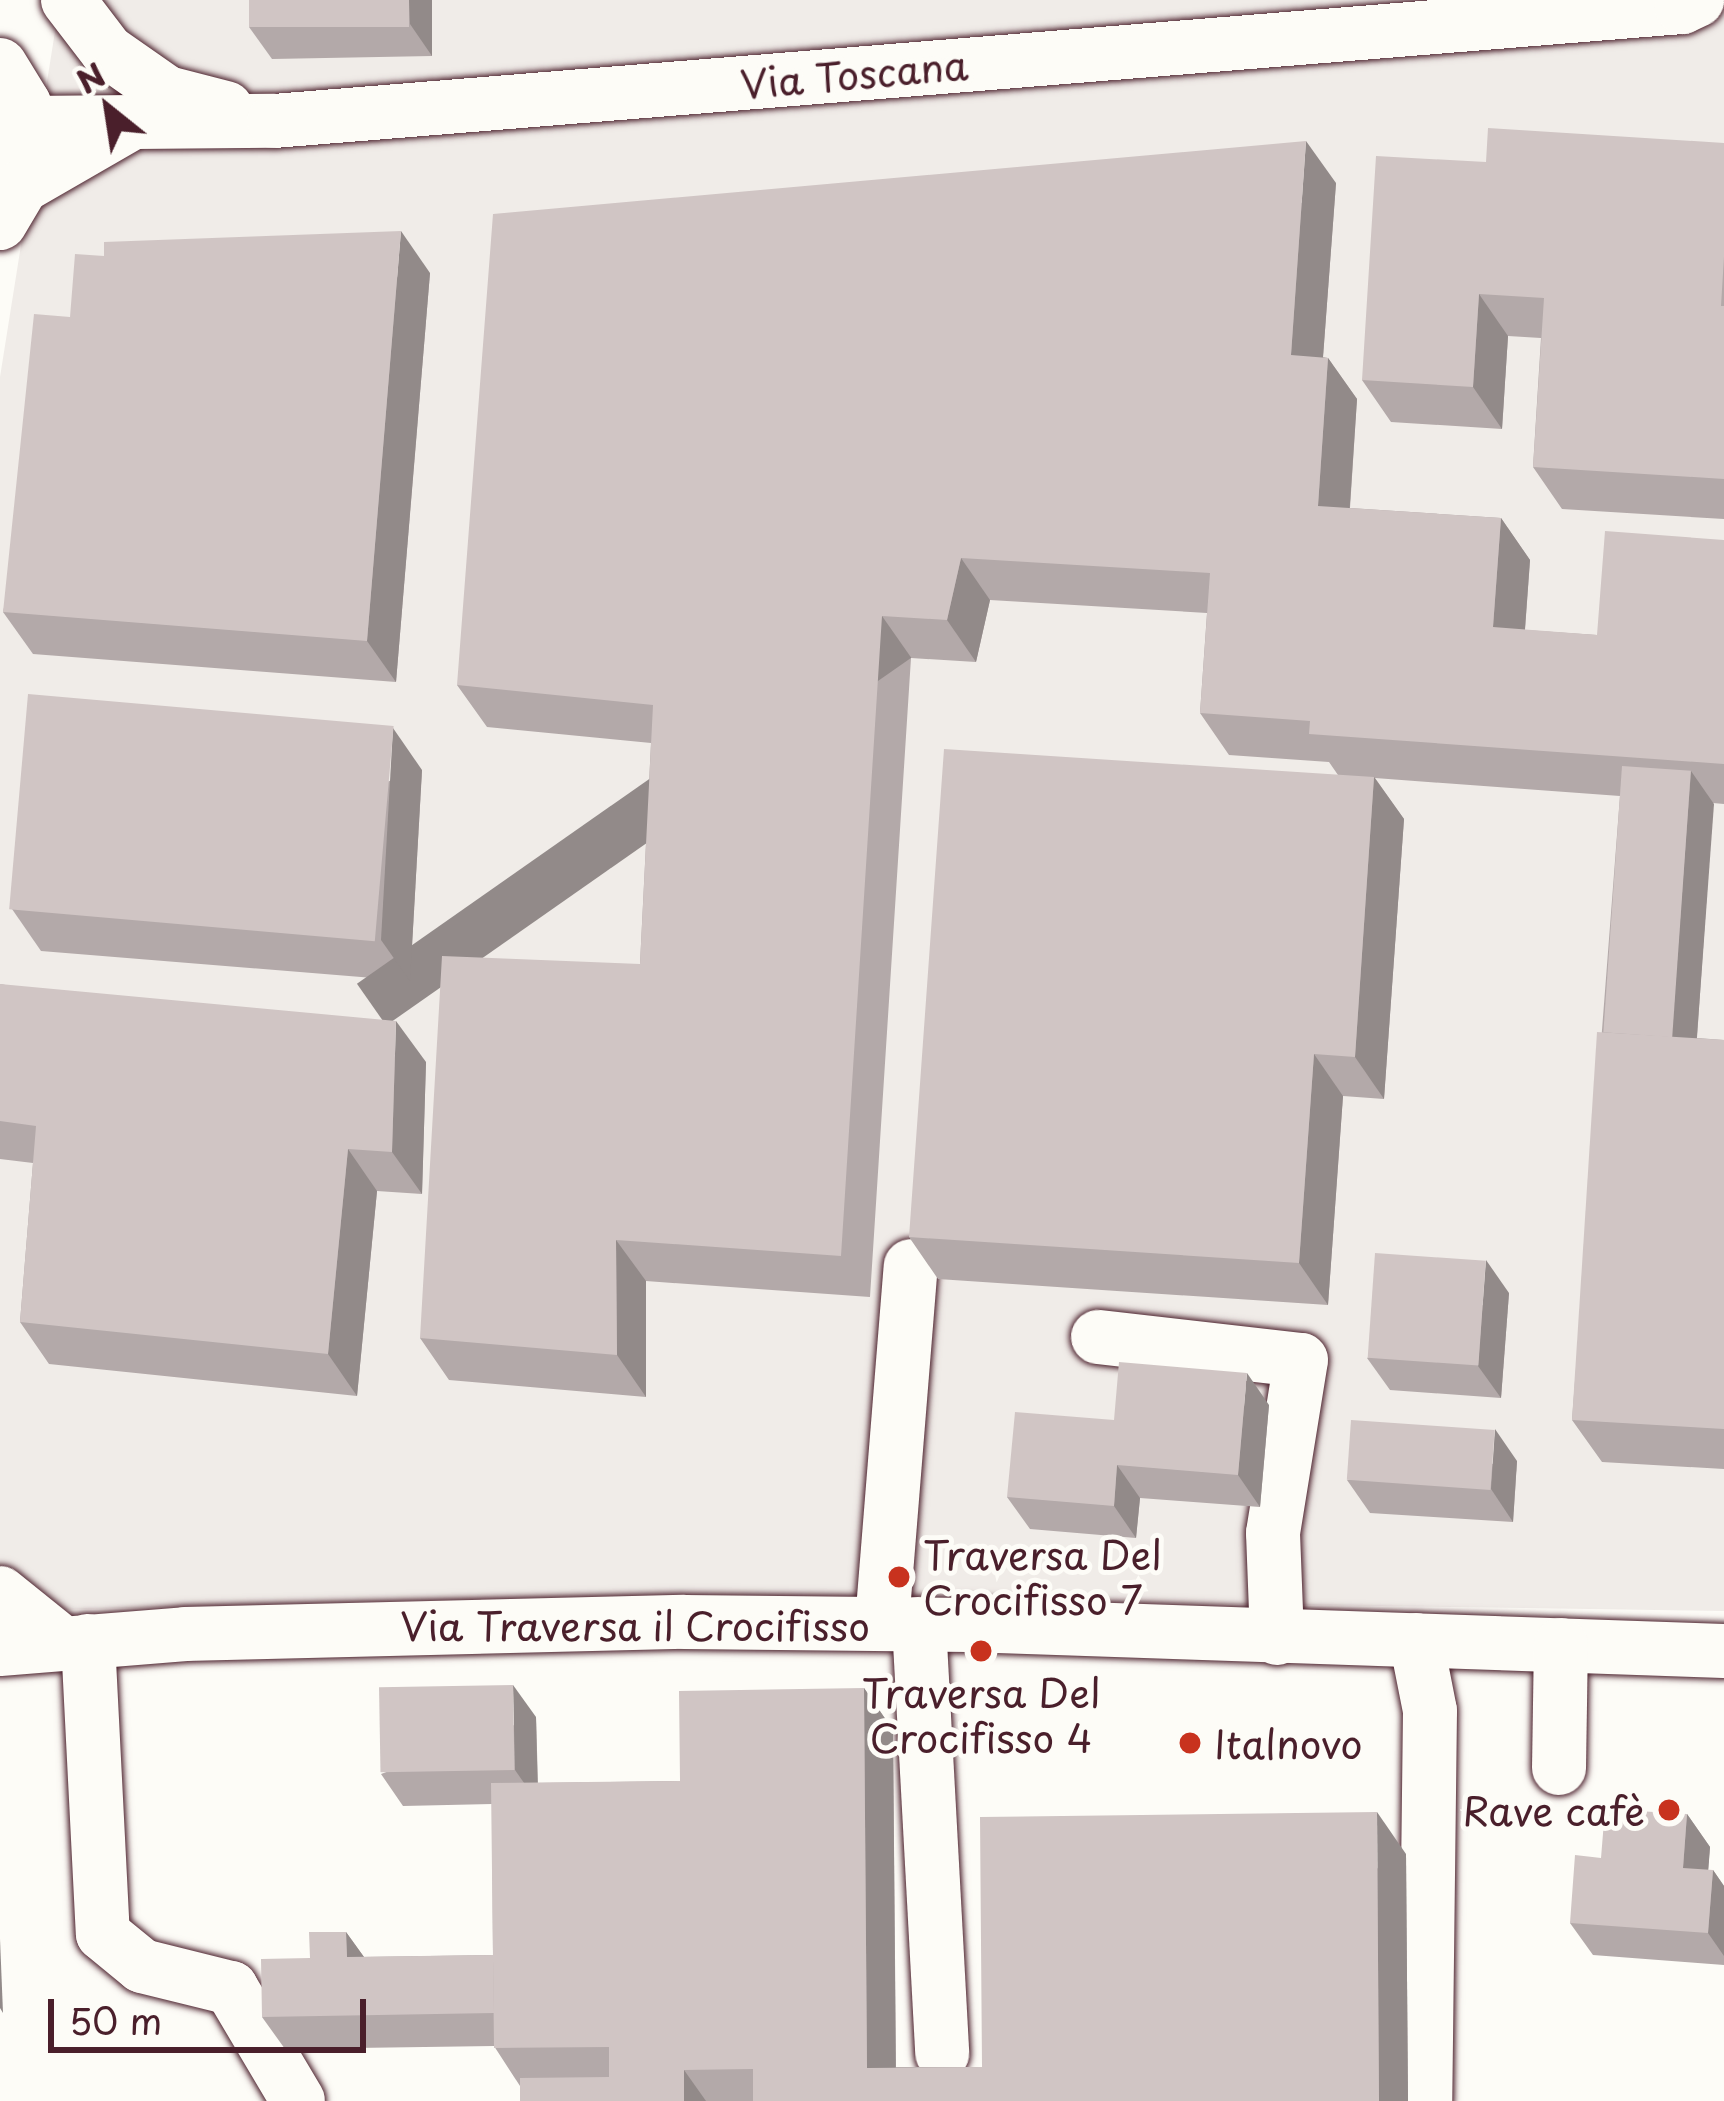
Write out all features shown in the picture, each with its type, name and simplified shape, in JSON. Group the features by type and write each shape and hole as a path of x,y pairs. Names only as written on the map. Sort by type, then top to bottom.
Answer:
{"street":[{"path":"68,0 107,51 166,93 274,121"},
{"name":"Via Toscana","path":"12,145 129,124 274,121 1701,8"},
{"path":"0,65 18,86 12,145"},
{"path":"0,224 22,186 129,124"},
{"path":"911,1266 901,1623 942,2053"},
{"path":"1098,1337 1301,1360 1273,1533 1276,1638"},
{"path":"0,1593 75,1641 103,1934 142,1966 231,1988 298,2101"},
{"name":"Via Traversa il Crocifisso","path":"0,1649 75,1641 453,1624 901,1623 1717,1648"},
{"path":"1416,1640 1430,1711 1425,2101"},
{"path":"1559,1768 1562,1645"}],"shaded area":[{"path":"60,0 1724,0 1724,1611 901,1599 414,1600 54,1610 0,1567 0,377"}],"building":[{"path":"249,0 409,0 409,27 249,27"},
{"path":"1488,128 1724,143 1724,479 1533,467 1544,298 1479,294 1473,387 1362,380 1376,156 1486,162"},
{"path":"1306,141 1291,355 1328,358 1318,506 1501,518 1493,627 1597,635 1605,531 1724,540 1724,764 1309,734 1310,721 1200,713 1210,573 961,558 947,620 882,616 841,1256 616,1240 617,1355 420,1338 442,956 640,964 653,705 457,685 493,214"},
{"path":"401,231 367,641 3,612 34,314 70,317 75,254 104,256 104,242"},
{"path":"28,694 394,726 375,941 9,909"},
{"path":"944,749 1374,777 1355,1057 1314,1054 1299,1263 909,1237"},
{"path":"1622,766 1691,771 1672,1037 1603,1032"},
{"path":"0,984 396,1021 392,1152 348,1149 328,1354 20,1322 36,1126 0,1121"},
{"path":"1597,1032 1724,1040 1724,1429 1572,1420"},
{"path":"1375,1253 1486,1261 1478,1365 1368,1358"},
{"path":"1119,1362 1247,1373 1238,1475 1117,1465 1114,1506 1007,1497 1015,1412 1114,1420"},
{"path":"1351,1420 1495,1430 1490,1490 1347,1480"},
{"path":"513,1685 514,1770 381,1772 379,1687"},
{"path":"864,1688 867,2068 982,2067 980,1817 1377,1812 1379,2101 753,2101 753,2069 684,2070 684,2101 520,2101 520,2078 609,2077 609,2047 494,2048 491,1783 680,1781 679,1691"},
{"path":"1605,1809 1687,1814 1683,1868 1713,1870 1708,1933 1570,1923 1575,1855 1601,1858"},
{"path":"309,1932 346,1932 347,1957 493,1955 494,2013 262,2017 261,1959 310,1958"}],"place":[{"name":"Traversa Del Crocifisso 7","path":"899,1577"},
{"name":"Traversa Del Crocifisso 4","path":"981,1651"},
{"name":"Italnovo","path":"1190,1743"},
{"name":"Rave cafè","path":"1669,1810"}]}
